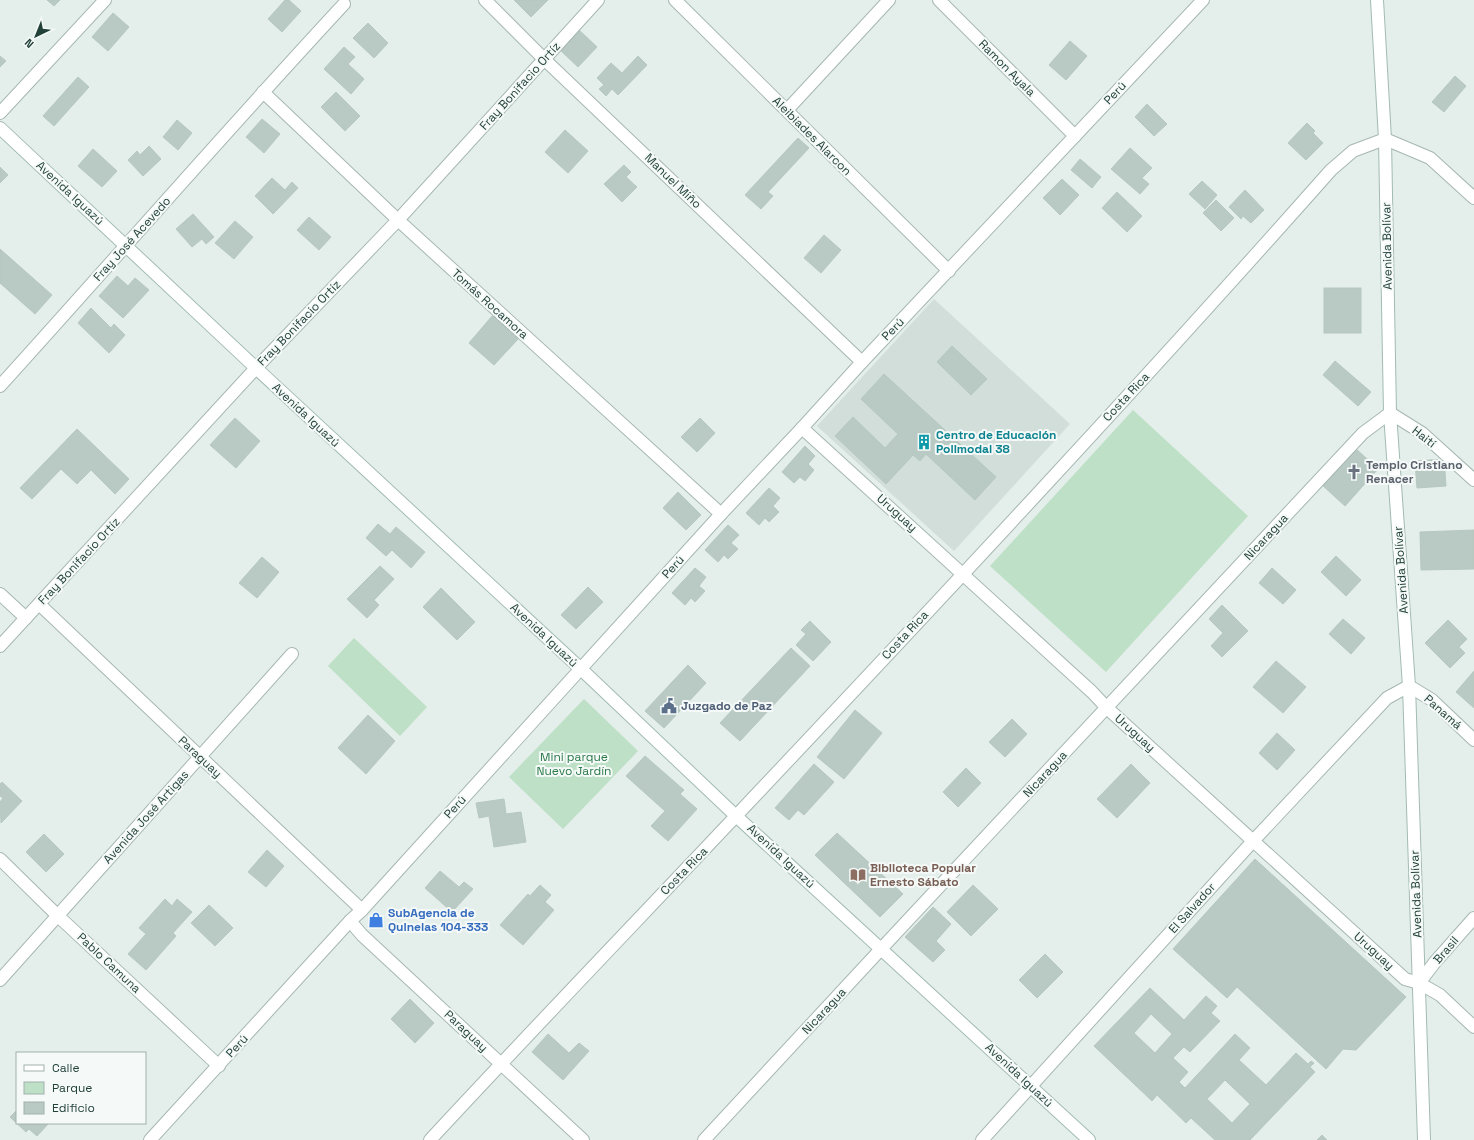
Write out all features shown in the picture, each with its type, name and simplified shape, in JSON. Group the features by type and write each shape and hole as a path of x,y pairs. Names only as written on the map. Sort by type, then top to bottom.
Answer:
{"street":[{"path":"0,112 105,0"},
{"name":"Manuel Miño","path":"485,0 544,59 862,362"},
{"name":"Fray Bonifacio Ortíz","path":"0,646 256,368 398,220 598,0"},
{"name":"Aleibiades Alarcon","path":"675,0 948,271"},
{"path":"787,110 890,0"},
{"name":"Ramon Ayala","path":"939,0 1075,136"},
{"name":"Perú","path":"150,1140 219,1066 350,920 362,910 721,514 1203,0"},
{"name":"Avenida Bolívar","path":"1377,0 1385,139 1390,413 1409,686 1424,1140"},
{"name":"Fray José Acevedo","path":"0,386 126,247 263,92 344,4"},
{"name":"Tomás Rocamora","path":"263,92 398,220 721,514"},
{"name":"Avenida Iguazú","path":"0,128 126,247 581,669 736,816 1090,1140"},
{"path":"1385,139 1430,158 1474,198"},
{"name":"Costa Rica","path":"430,1140 963,573 1211,305 1331,170 1353,151 1385,139"},
{"name":"Haití","path":"1390,413 1422,433 1474,480"},
{"name":"Nicaragua","path":"704,1140 1363,433 1390,413"},
{"name":"Uruguay","path":"802,428 963,573 1092,692 1107,708 1405,979 1419,983 1440,995 1474,1027"},
{"path":"0,594 26,618"},
{"name":"Paraguay","path":"39,604 362,910"},
{"name":"Avenida José Artigas","path":"0,980 292,654"},
{"name":"Panamá","path":"1409,686 1432,700 1474,740"},
{"name":"El Salvador","path":"982,1140 1253,840 1386,698 1409,686"},
{"name":"Pablo Camuna","path":"0,859 58,916 219,1066"},
{"name":"Brasil","path":"1419,983 1435,962 1474,918"},
{"name":"Paraguay","path":"350,920 362,935 583,1140"}],"shaded area":[{"path":"934,299 1070,424 954,551 817,426"}],"green space":[{"path":"1133,410 1248,516 1106,672 990,566"},
{"path":"354,638 427,707 400,736 328,666"},
{"name":"Mini parque Nuevo Jardín","path":"584,699 638,751 563,829 509,777"}],"building":[{"path":"47,0 60,0 54,6"},
{"path":"285,0 289,0 301,11 282,32 268,19"},
{"path":"514,0 548,0 531,17"},
{"path":"113,13 129,27 108,51 92,37"},
{"path":"368,23 388,43 374,58 353,38"},
{"path":"578,29 597,47 578,67 559,49"},
{"path":"1070,41 1087,56 1066,80 1049,65"},
{"path":"344,47 355,57 348,64 364,79 351,94 324,69"},
{"path":"0,56 6,61 0,67"},
{"path":"638,56 647,65 618,95 612,89 606,96 599,89 604,85 597,78 611,63 622,73"},
{"path":"1455,76 1466,86 1444,112 1432,102"},
{"path":"78,77 89,87 54,126 43,116"},
{"path":"336,92 360,116 345,131 321,107"},
{"path":"1147,104 1167,124 1154,136 1135,117"},
{"path":"262,119 280,134 264,153 246,137"},
{"path":"177,120 192,133 178,150 163,137"},
{"path":"1307,123 1315,131 1313,133 1323,143 1306,160 1288,143"},
{"path":"565,130 588,151 568,173 545,152"},
{"path":"798,138 809,148 768,192 773,196 761,209 745,195"},
{"path":"149,146 161,159 143,176 128,160 137,151 140,155"},
{"path":"1130,148 1152,168 1142,178 1149,184 1140,194 1111,169"},
{"path":"93,149 117,171 102,187 78,166"},
{"path":"1080,159 1101,177 1092,188 1071,170"},
{"path":"624,165 631,172 626,177 637,187 622,202 604,184"},
{"path":"0,167 8,175 0,183"},
{"path":"272,178 285,190 292,182 298,188 273,214 255,196"},
{"path":"1062,179 1079,195 1060,215 1043,198"},
{"path":"1202,181 1217,195 1205,209 1189,194"},
{"path":"1245,190 1264,210 1251,223 1243,216 1241,219 1229,207"},
{"path":"1117,192 1142,216 1127,232 1102,208"},
{"path":"1216,200 1234,218 1221,231 1203,213"},
{"path":"193,214 214,237 206,244 202,239 192,247 176,229"},
{"path":"309,217 331,237 319,250 297,230"},
{"path":"235,221 253,237 234,259 215,243"},
{"path":"824,235 841,250 821,273 804,258"},
{"path":"0,249 52,295 35,314 0,283"},
{"path":"117,276 128,286 135,278 149,290 123,318 99,296"},
{"path":"1324,288 1361,288 1361,333 1324,333"},
{"path":"91,308 111,328 114,324 125,335 109,353 78,323"},
{"path":"493,315 519,338 494,365 469,343"},
{"path":"952,346 987,379 971,395 937,362"},
{"path":"1335,361 1371,392 1358,406 1323,375"},
{"name":"Centro de Educación Polimodal 38","path":"884,374 996,477 975,500 926,454 920,461 913,455 886,484 835,436 853,417 885,448 898,434 861,399"},
{"path":"235,418 260,441 236,468 210,445"},
{"path":"700,418 715,433 697,452 681,437"},
{"path":"77,429 129,479 115,494 91,470 77,484 61,469 32,499 20,488"},
{"path":"805,446 815,456 808,464 814,470 805,481 800,477 794,483 782,472"},
{"path":"1354,447 1378,469 1345,506 1321,484"},
{"path":"1444,459 1446,486 1417,488 1415,461"},
{"path":"769,488 780,498 773,506 779,512 769,522 765,518 759,525 746,513"},
{"path":"678,492 701,515 686,530 663,508"},
{"path":"378,524 390,534 396,527 425,552 411,568 392,550 386,556 366,538"},
{"path":"728,525 739,535 731,543 738,549 728,559 724,555 718,562 705,550"},
{"path":"1474,530 1474,569 1421,570 1420,532"},
{"path":"1336,556 1361,580 1346,596 1321,572"},
{"path":"262,557 279,572 257,598 239,583"},
{"path":"380,566 394,579 374,600 379,605 367,618 347,599"},
{"path":"695,568 706,577 699,586 705,591 695,602 691,598 685,605 672,593"},
{"path":"1272,568 1296,590 1283,604 1259,583"},
{"path":"588,587 603,602 576,629 561,615"},
{"path":"441,588 475,622 457,640 423,607"},
{"path":"1222,605 1248,631 1222,657 1211,646 1223,633 1209,619"},
{"path":"1343,619 1365,638 1351,654 1329,634"},
{"path":"1448,620 1467,639 1459,647 1465,653 1450,668 1425,643"},
{"path":"810,621 831,642 813,661 796,645 806,634 801,630"},
{"path":"791,648 810,666 740,741 720,723"},
{"path":"1276,661 1306,687 1283,713 1253,687"},
{"path":"688,665 706,683 664,728 645,711"},
{"path":"1474,671 1474,708 1456,692"},
{"path":"855,710 882,733 844,779 817,757"},
{"path":"368,715 395,741 366,774 338,748"},
{"path":"1012,719 1027,734 1005,757 989,742"},
{"path":"1277,733 1295,750 1277,770 1259,753"},
{"path":"645,756 684,790 680,794 697,809 668,841 651,826 665,811 626,776"},
{"path":"814,764 834,782 804,815 798,810 789,820 775,808"},
{"path":"1131,764 1150,783 1117,818 1097,799"},
{"path":"966,768 981,783 958,807 943,792"},
{"path":"2,782 22,801 1,823 0,802 3,798 0,796 0,784"},
{"path":"504,799 506,814 521,812 526,842 494,847 489,816 479,818 476,803"},
{"name":"Biblioteca Popular Ernesto Sábato","path":"837,833 903,894 880,917 815,855"},
{"path":"44,834 64,854 46,872 26,852"},
{"path":"267,850 284,866 266,887 248,872"},
{"path":"1255,859 1406,997 1356,1050 1343,1049 1326,1069 1237,987 1227,998 1173,949"},
{"path":"440,871 459,887 464,882 473,889 452,912 425,888"},
{"path":"540,885 551,895 545,902 554,910 523,945 500,925 528,894 530,896"},
{"path":"973,885 998,909 971,936 947,912"},
{"path":"165,899 172,906 177,899 192,912 173,933 176,936 146,970 128,954 146,934 139,928"},
{"path":"209,905 233,928 215,946 191,923"},
{"path":"933,907 951,924 936,941 945,950 933,962 905,937"},
{"path":"1045,954 1063,972 1037,998 1019,980"},
{"path":"1150,988 1184,1020 1206,996 1217,1006 1211,1013 1220,1021 1190,1052 1184,1047 1173,1058 1188,1072 1179,1082 1185,1088 1235,1034 1250,1048 1239,1060 1266,1085 1296,1053 1308,1064 1311,1061 1314,1063 1310,1067 1315,1072 1250,1140 1215,1140 1191,1118 1186,1123 1157,1095 1152,1101 1094,1046","holes":["1151,1014 1172,1034 1155,1053 1134,1033","1225,1080 1250,1104 1232,1123 1207,1099"]},
{"path":"410,999 434,1023 415,1043 391,1019"},
{"path":"548,1034 569,1053 579,1043 589,1051 563,1080 532,1052"},
{"path":"16,1111 16,1123 10,1117"},
{"path":"17,1124 48,1124 37,1136 29,1129 26,1132"},
{"path":"1322,1135 1327,1140 1317,1140"}],"place":[{"name":"Centro de Educación Polimodal 38","path":"924,442"},
{"name":"Templo Cristiano Renacer","path":"1354,472"},
{"name":"Juzgado de Paz","path":"669,706"},
{"name":"Biblioteca Popular Ernesto Sábato","path":"858,875"},
{"name":"SubAgencia de Quinelas 104-333","path":"376,920"}]}
